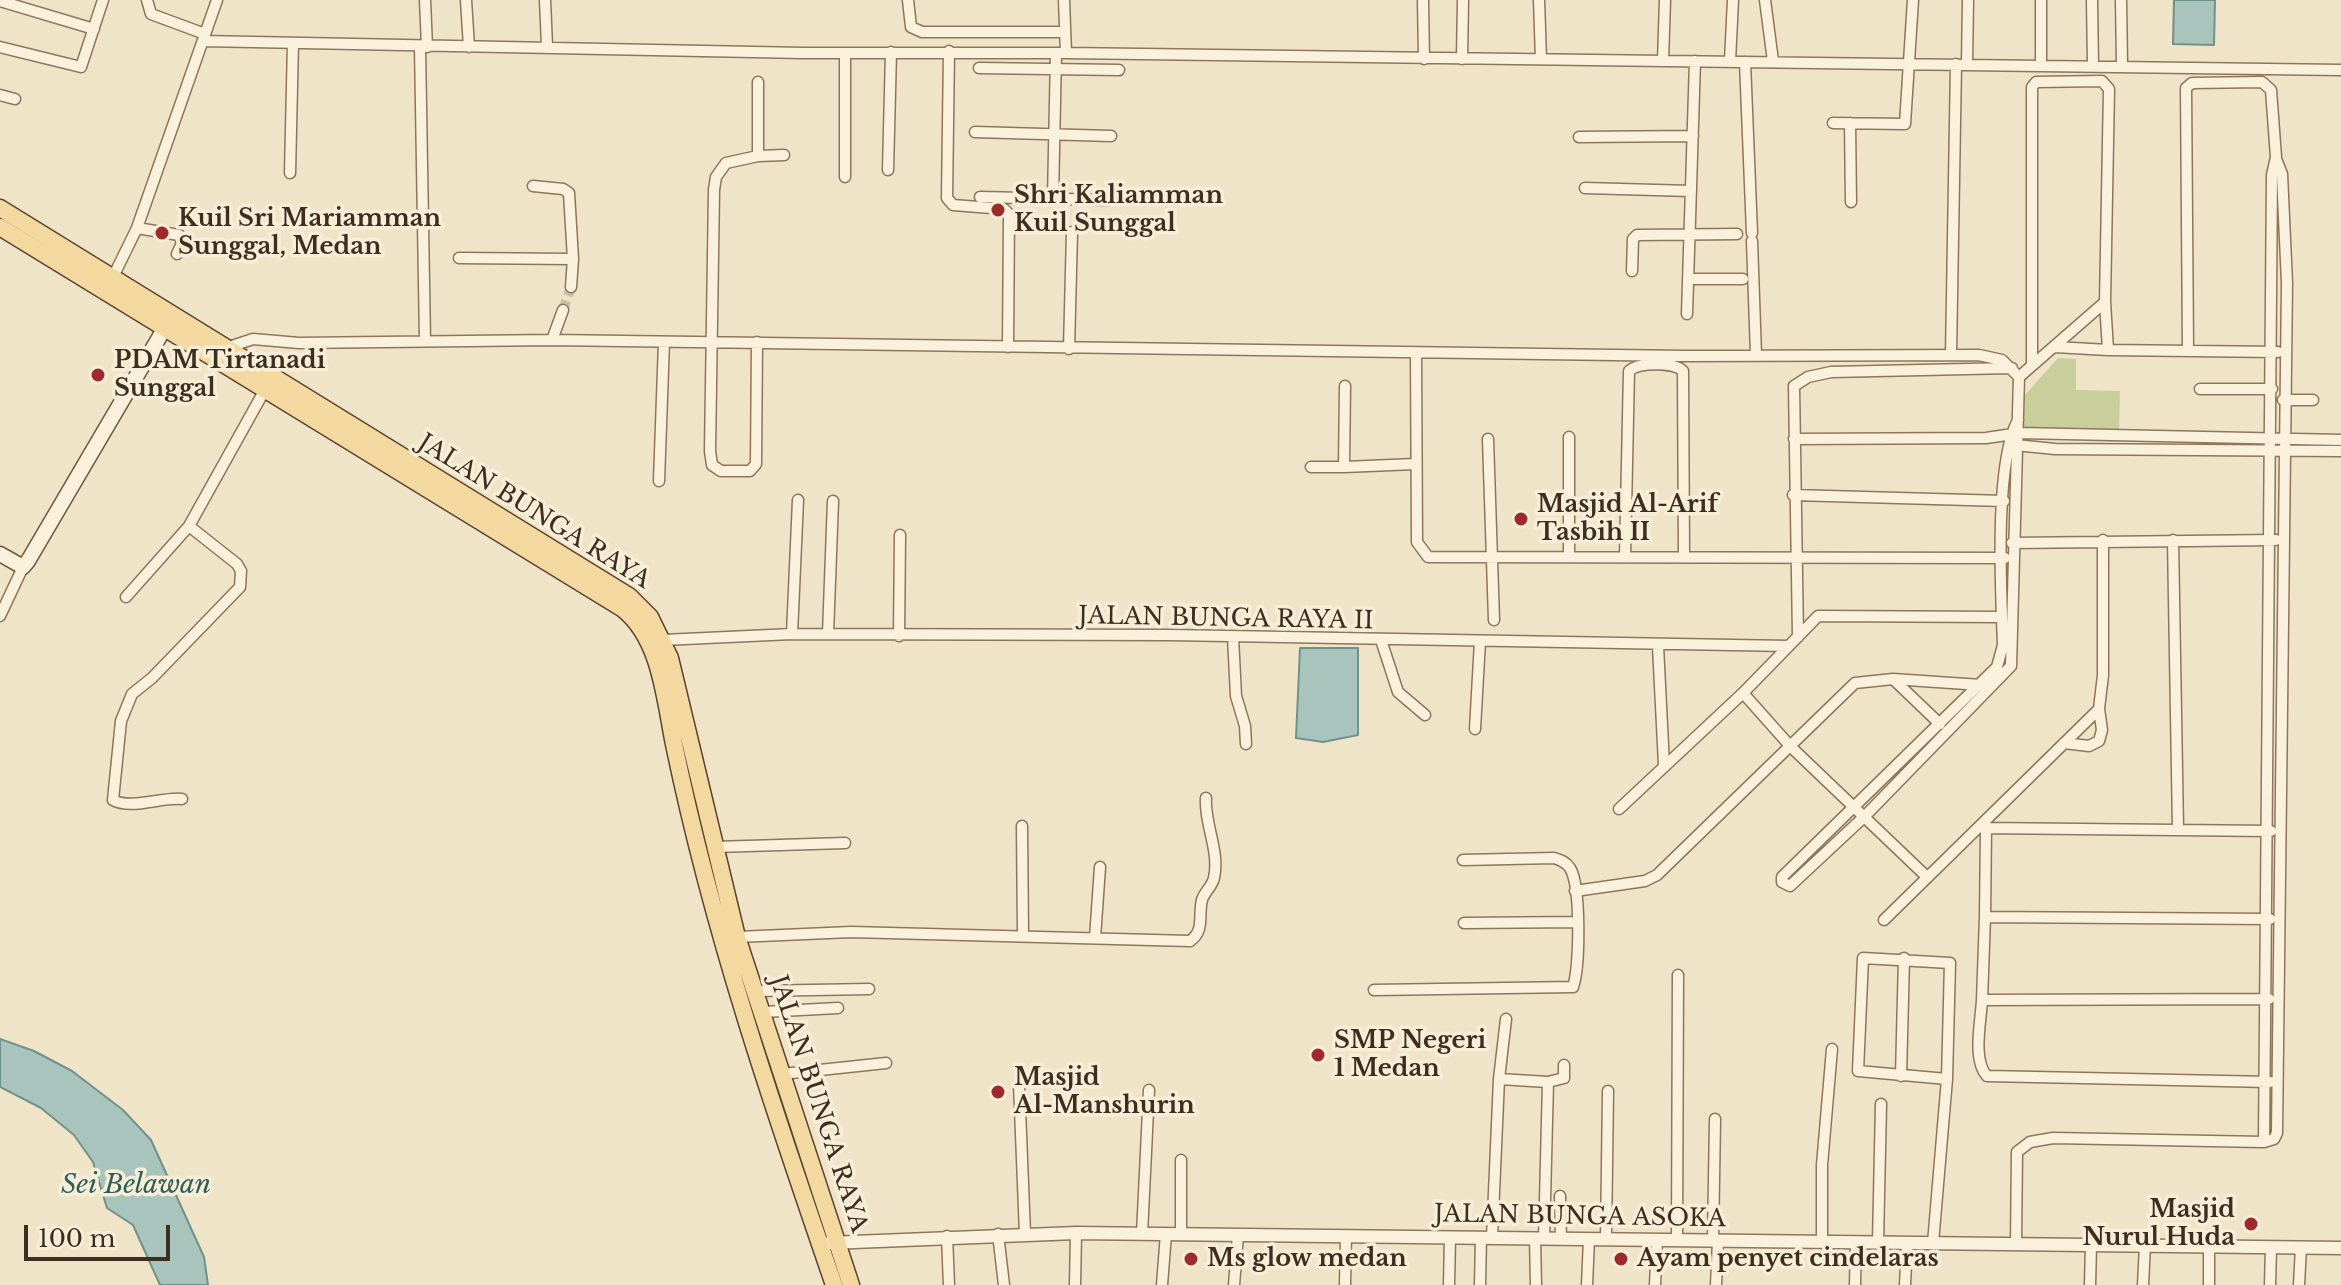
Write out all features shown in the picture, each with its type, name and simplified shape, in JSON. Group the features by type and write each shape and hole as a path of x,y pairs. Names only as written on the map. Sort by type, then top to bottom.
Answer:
{"main road":[{"name":"JALAN BUNGA RAYA","path":"0,208 225,347 268,384"},
{"name":"JALAN BUNGA RAYA","path":"0,227 211,359 268,384 428,482 623,609 640,625 651,649 737,937 851,1285"},
{"path":"0,554 23,567 173,314"},
{"name":"JALAN BUNGA RAYA","path":"428,482 629,596 650,617 663,640 741,1009 834,1285"}],"street":[{"path":"0,47 81,67 103,0"},
{"path":"147,0 151,14 204,38 293,43 845,53 949,51 2341,70"},
{"path":"113,277 137,228 217,0"},
{"path":"425,0 425,341"},
{"path":"466,0 469,47"},
{"path":"545,0 547,46"},
{"path":"908,0 911,27 922,32 1065,32"},
{"path":"1053,199 1056,69 1065,32 1064,0"},
{"path":"1423,0 1424,59"},
{"path":"1462,59 1463,0"},
{"path":"1539,0 1541,59"},
{"path":"1663,61 1665,0"},
{"path":"1730,61 1733,0"},
{"path":"1765,0 1773,61"},
{"path":"1833,123 1905,124 1913,0"},
{"path":"1951,355 1962,64 1968,0"},
{"path":"2041,0 2041,65"},
{"path":"2092,0 2093,65"},
{"path":"2121,0 2122,65"},
{"path":"0,1 94,29"},
{"path":"290,173 293,43"},
{"path":"949,51 947,198 953,205 1004,209 1009,214 1008,347"},
{"path":"888,170 891,52"},
{"path":"845,53 845,177"},
{"path":"1687,314 1695,61"},
{"path":"1745,62 1756,355"},
{"path":"979,68 1119,70"},
{"path":"2032,365 2031,109 2032,87 2036,82 2102,81 2108,86 2105,302 2108,350"},
{"path":"758,82 758,156"},
{"path":"2188,351 2188,86 2267,84 2271,90 2276,157 2282,174 2287,283 2283,400 2278,442 2270,451 2266,999 2271,1082"},
{"path":"0,95 15,99"},
{"path":"1850,123 1851,202"},
{"path":"975,132 1111,136"},
{"path":"1579,137 1693,136"},
{"path":"757,342 756,464 750,471 721,471 715,469 710,458 716,177 726,163 758,156 784,155"},
{"path":"2016,1244 2017,1152 2030,1142 2053,1138 2264,1142 2278,999 2279,919 2281,540 2278,442 2272,389 2272,175 2276,157"},
{"path":"533,186 563,189 569,193 573,259 571,287"},
{"path":"1585,188 1691,191"},
{"path":"980,197 1109,200"},
{"path":"137,228 179,235 182,243 177,254"},
{"path":"1069,349 1072,232"},
{"path":"1632,271 1635,236 1737,234"},
{"path":"459,258 573,259"},
{"path":"1690,279 1743,279"},
{"path":"1798,637 1793,495 1794,386 1808,377 1831,372 2016,373 2055,347 2105,302"},
{"path":"552,340 563,310"},
{"path":"211,359 225,347 253,339 299,343 712,341 1416,353 1951,355 1995,358 2016,373"},
{"path":"659,481 664,342"},
{"path":"2055,347 2285,352"},
{"path":"1416,353 1415,464 1419,549 1428,557 2016,557"},
{"path":"1625,556 1629,371 1635,366 1676,366 1683,371 1684,556"},
{"path":"2015,439 2017,542 2011,666 1865,816 1792,885 1785,885 1782,877 1981,685 2002,657 2001,558 2004,501 2018,420 2016,373"},
{"path":"126,597 189,526 268,384"},
{"path":"1344,467 1345,386"},
{"path":"2200,389 2272,389"},
{"path":"2283,400 2313,400"},
{"path":"1794,439 2015,439 2055,435 2278,442 2341,440"},
{"path":"2055,435 2055,449"},
{"path":"1569,437 1569,556"},
{"path":"2182,438 2183,451"},
{"path":"1488,439 1494,620"},
{"path":"2015,439 2055,449 2270,451"},
{"path":"2278,442 2341,451"},
{"path":"1311,467 1415,464"},
{"path":"1793,495 2004,501"},
{"path":"792,634 798,500"},
{"path":"828,634 833,501"},
{"path":"182,799 121,804 113,800 112,794 121,721 132,694 152,678 240,587 241,571 237,564 189,526"},
{"path":"899,636 900,535"},
{"path":"2064,743 2089,746 2099,741 2102,730 2099,709 2103,675 2103,540"},
{"path":"2173,540 2178,829"},
{"path":"2002,543 2281,540"},
{"path":"0,616 23,567"},
{"path":"1619,809 1743,693 1811,620 1829,614 2002,617"},
{"name":"JALAN BUNGA RAYA II","path":"663,640 828,634 1789,646"},
{"path":"1233,637 1236,696 1245,726 1246,744"},
{"path":"1381,640 1398,692 1425,715"},
{"path":"1475,729 1480,641"},
{"path":"1658,646 1664,765"},
{"path":"1575,891 1652,879 1855,683 1893,679 1981,685"},
{"path":"1893,679 1940,724"},
{"path":"1743,693 1791,747 1927,877"},
{"path":"1884,920 1982,828 2099,709"},
{"path":"737,937 851,932 1190,941 1197,936 1202,899 1210,889 1215,866 1206,798"},
{"path":"1022,826 1023,936"},
{"path":"1982,828 2279,831"},
{"path":"1982,828 1985,917 1979,1052 1982,1071 1987,1076 2271,1082"},
{"path":"707,837 845,843"},
{"path":"1374,990 1570,989 1575,984 1577,922 1572,870 1554,858 1463,860"},
{"path":"1095,938 1100,867"},
{"path":"1985,917 2279,919"},
{"path":"1464,923 1577,922"},
{"path":"1933,1243 1947,1079 1950,963 1866,957 1862,961 1857,1069 1860,1072 1947,1079"},
{"path":"1901,1076 1904,958"},
{"path":"1677,1240 1678,975"},
{"path":"755,991 869,989"},
{"path":"1982,1000 2278,999"},
{"path":"762,1012 838,1008"},
{"path":"1480,1285 1506,1019"},
{"path":"1822,1242 1822,1165 1832,1049"},
{"path":"782,1074 886,1063"},
{"path":"1499,1079 1548,1082 1564,1078 1564,1065"},
{"path":"1536,1285 1548,1082"},
{"path":"1019,1084 1025,1234"},
{"path":"1142,1234 1149,1090"},
{"path":"1606,1239 1608,1091"},
{"path":"1878,1242 1881,1104"},
{"path":"1715,1119 1716,1285"},
{"path":"1181,1160 1181,1234"},
{"path":"1560,1196 1561,1239"},
{"path":"1075,1285 1076,1233"},
{"name":"JALAN BUNGA ASOKA","path":"820,1243 1076,1233 2341,1248"},
{"path":"998,1234 1004,1285"},
{"path":"1162,1285 1166,1234"},
{"path":"1234,1285 1238,1235"},
{"path":"947,1236 949,1285"},
{"path":"1345,1285 1346,1236"},
{"path":"1449,1285 1450,1237"},
{"path":"1587,1285 1589,1239"},
{"path":"1655,1285 1657,1240"},
{"path":"1855,1285 1856,1242"},
{"path":"1905,1285 1907,1243"},
{"path":"2090,1285 2091,1245"},
{"path":"2143,1285 2145,1245"},
{"path":"2209,1246 2209,1285"},
{"path":"2270,1285 2271,1247"},
{"path":"2299,1285 2301,1247"}],"green space":[{"path":"2058,358 2076,359 2076,390 2120,391 2119,434 2030,432 2023,425 2024,396"}],"water":[{"path":"2174,0 2215,0 2214,45 2173,44"},
{"path":"1300,648 1358,648 1358,735 1323,742 1296,738"},
{"name":"Sei Belawan","path":"0,1039 34,1051 72,1071 123,1110 151,1140 204,1257 208,1285 160,1285 133,1225 107,1208 93,1162 74,1135 41,1108 0,1087"}],"tunnel":[{"path":"563,310 571,287"}],"place":[{"name":"Shri Kaliamman Kuil Sunggal","path":"998,210"},
{"name":"Kuil Sri Mariamman Sunggal, Medan","path":"162,233"},
{"name":"PDAM Tirtanadi Sunggal","path":"98,375"},
{"name":"Masjid Al-Arif Tasbih II","path":"1521,519"},
{"name":"SMP Negeri 1 Medan","path":"1318,1055"},
{"name":"Masjid Al-Manshurin","path":"998,1092"},
{"name":"Masjid Nurul Huda","path":"2251,1224"},
{"name":"Ms glow medan","path":"1191,1259"},
{"name":"Ayam penyet cindelaras","path":"1621,1259"}]}
